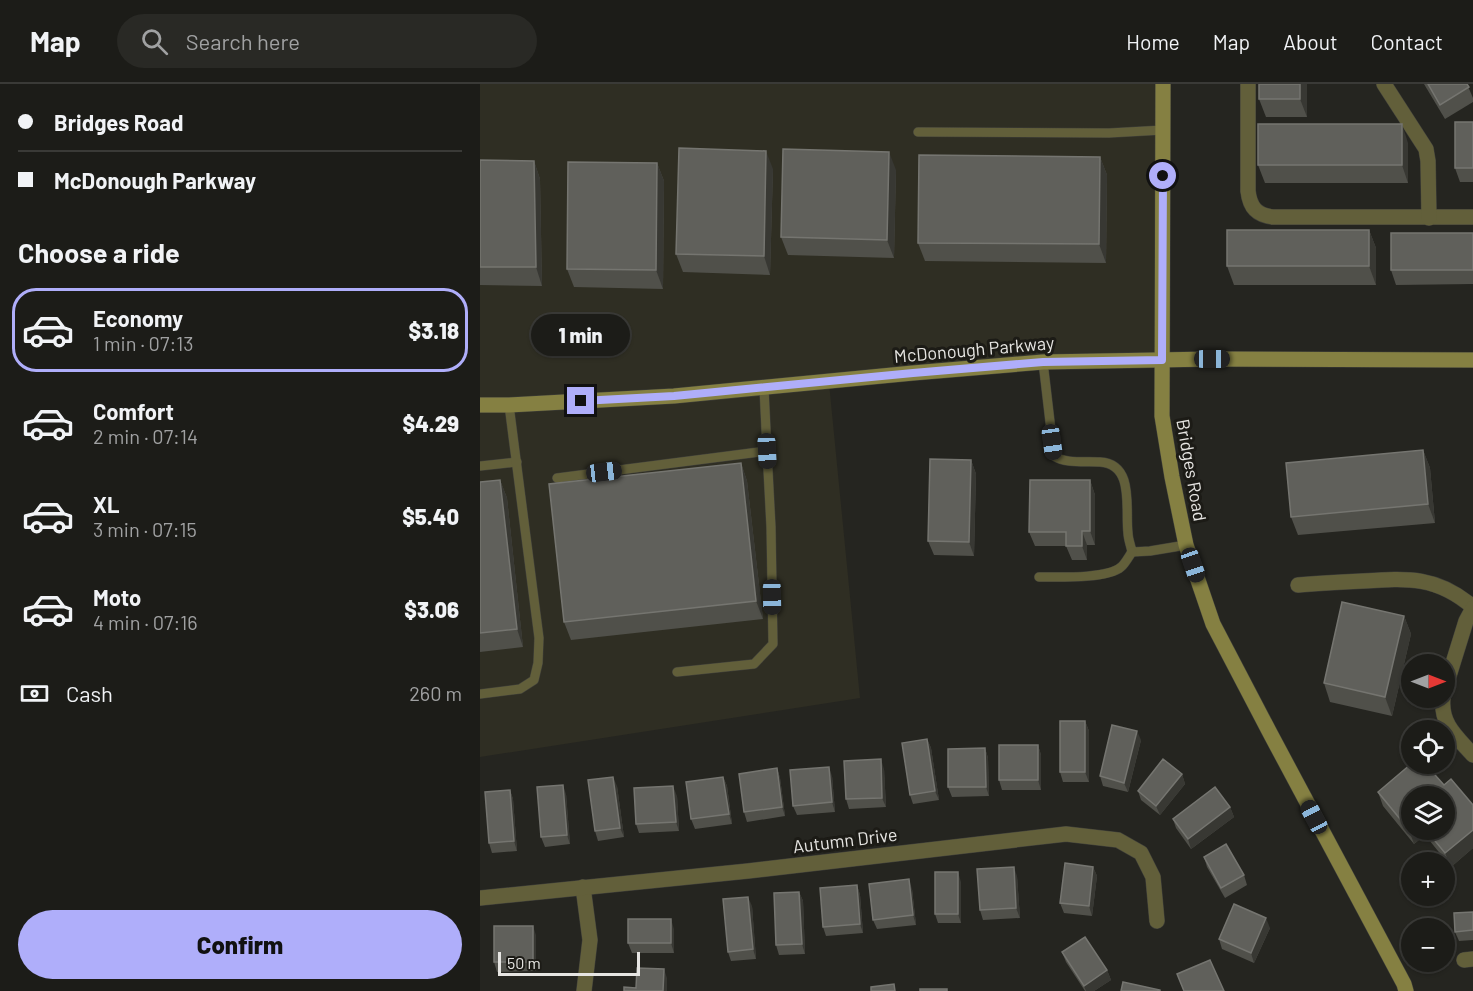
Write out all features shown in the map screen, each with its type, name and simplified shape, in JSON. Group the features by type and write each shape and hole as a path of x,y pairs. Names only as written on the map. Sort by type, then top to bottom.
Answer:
{"street":[{"name":"Bridges Road","path":"1163,84 1162,416 1186,545 1214,624 1406,991"},
{"path":"1248,84 1248,191 1255,210 1263,216 1473,218"},
{"path":"1383,84 1426,149 1429,218"},
{"name":"McDonough Parkway","path":"480,405 674,396 1043,362 1473,360"},
{"path":"1298,585 1413,579 1451,591 1473,608 1466,621 1455,656"},
{"path":"1443,708 1446,723 1473,755"},
{"name":"Autumn Drive","path":"480,898 748,871 1066,834 1119,840 1141,853 1153,877 1157,921"},
{"path":"583,887 590,940 584,991"}],"lane":[{"path":"918,132 1109,133 1163,130"},
{"path":"1039,577 1110,573 1121,567 1132,552 1128,535 1126,486 1121,474 1113,465 1103,462 1060,460 1054,456 1043,362"},
{"path":"677,672 754,664 773,645 771,527 764,388"},
{"path":"480,694 520,689 534,680 537,663 539,638 509,405"},
{"path":"557,477 767,451"},
{"path":"480,466 517,462"},
{"path":"1132,552 1186,545"}],"shaded area":[{"path":"480,84 1158,84 1158,355 829,383 860,698 480,757"}],"building":[{"path":"1259,84 1300,84 1300,99 1259,99"},
{"path":"1428,84 1467,84 1469,87 1440,105"},
{"path":"1455,122 1473,122 1473,168 1455,168"},
{"path":"1258,124 1402,124 1402,165 1258,165"},
{"path":"679,148 766,151 764,256 676,254"},
{"path":"783,149 889,152 887,240 781,237"},
{"path":"919,155 1100,157 1099,244 918,243"},
{"path":"480,160 534,161 536,267 480,267"},
{"path":"568,162 657,163 656,270 567,269"},
{"path":"1227,230 1369,230 1369,266 1227,266"},
{"path":"1391,233 1473,233 1473,270 1391,270"},
{"path":"1423,450 1428,504 1291,517 1286,463"},
{"path":"930,459 971,460 969,542 928,541"},
{"path":"741,463 756,601 564,622 549,484"},
{"path":"500,480 517,629 480,633 480,482"},
{"path":"1030,480 1090,480 1090,531 1082,531 1082,546 1066,546 1066,532 1029,532"},
{"path":"1342,602 1404,616 1385,697 1324,683"},
{"path":"1060,721 1085,721 1085,772 1060,772"},
{"path":"1112,725 1137,731 1124,783 1100,776"},
{"path":"927,739 935,791 910,795 902,743"},
{"path":"999,745 1038,745 1038,780 999,780"},
{"path":"985,748 986,787 948,787 948,749"},
{"path":"881,759 882,798 846,799 844,761"},
{"path":"1163,759 1182,774 1156,806 1138,791"},
{"path":"829,767 832,802 793,806 790,770"},
{"path":"777,768 782,807 744,812 739,774"},
{"path":"1401,772 1434,774 1444,785 1451,779 1473,805 1473,830 1446,852 1434,840 1455,840 1455,786 1401,786 1401,820 1378,792"},
{"path":"613,777 620,828 595,831 588,780"},
{"path":"723,777 729,814 691,819 686,782"},
{"path":"563,785 567,835 541,837 537,787"},
{"path":"673,786 676,822 636,824 634,788"},
{"path":"1215,787 1230,807 1188,839 1173,819"},
{"path":"510,790 514,841 489,843 485,792"},
{"path":"1226,844 1244,875 1221,888 1204,857"},
{"path":"1065,863 1093,867 1089,906 1060,903"},
{"path":"1014,867 1016,908 980,910 977,869"},
{"path":"935,872 958,872 958,914 935,914"},
{"path":"909,879 913,915 873,920 869,884"},
{"path":"857,885 860,924 823,927 820,888"},
{"path":"799,892 802,944 776,945 774,893"},
{"path":"748,897 753,949 728,952 723,899"},
{"path":"1234,904 1266,918 1251,953 1219,939"},
{"path":"1473,912 1473,930 1455,932 1454,913"},
{"path":"628,919 671,919 671,943 628,943"},
{"path":"494,926 533,926 533,962 494,962"},
{"path":"1085,937 1107,970 1084,986 1062,952"},
{"path":"1210,960 1224,991 1184,991 1177,974"},
{"path":"637,968 664,969 663,991 624,991 624,987 636,988"},
{"path":"1123,982 1160,990 1160,991 1121,991"},
{"path":"894,984 895,991 871,991 871,987"},
{"path":"920,989 947,989 947,991 920,991"}],"route":[{"path":"581,401 674,396 1043,362 1162,360 1163,176"}]}
